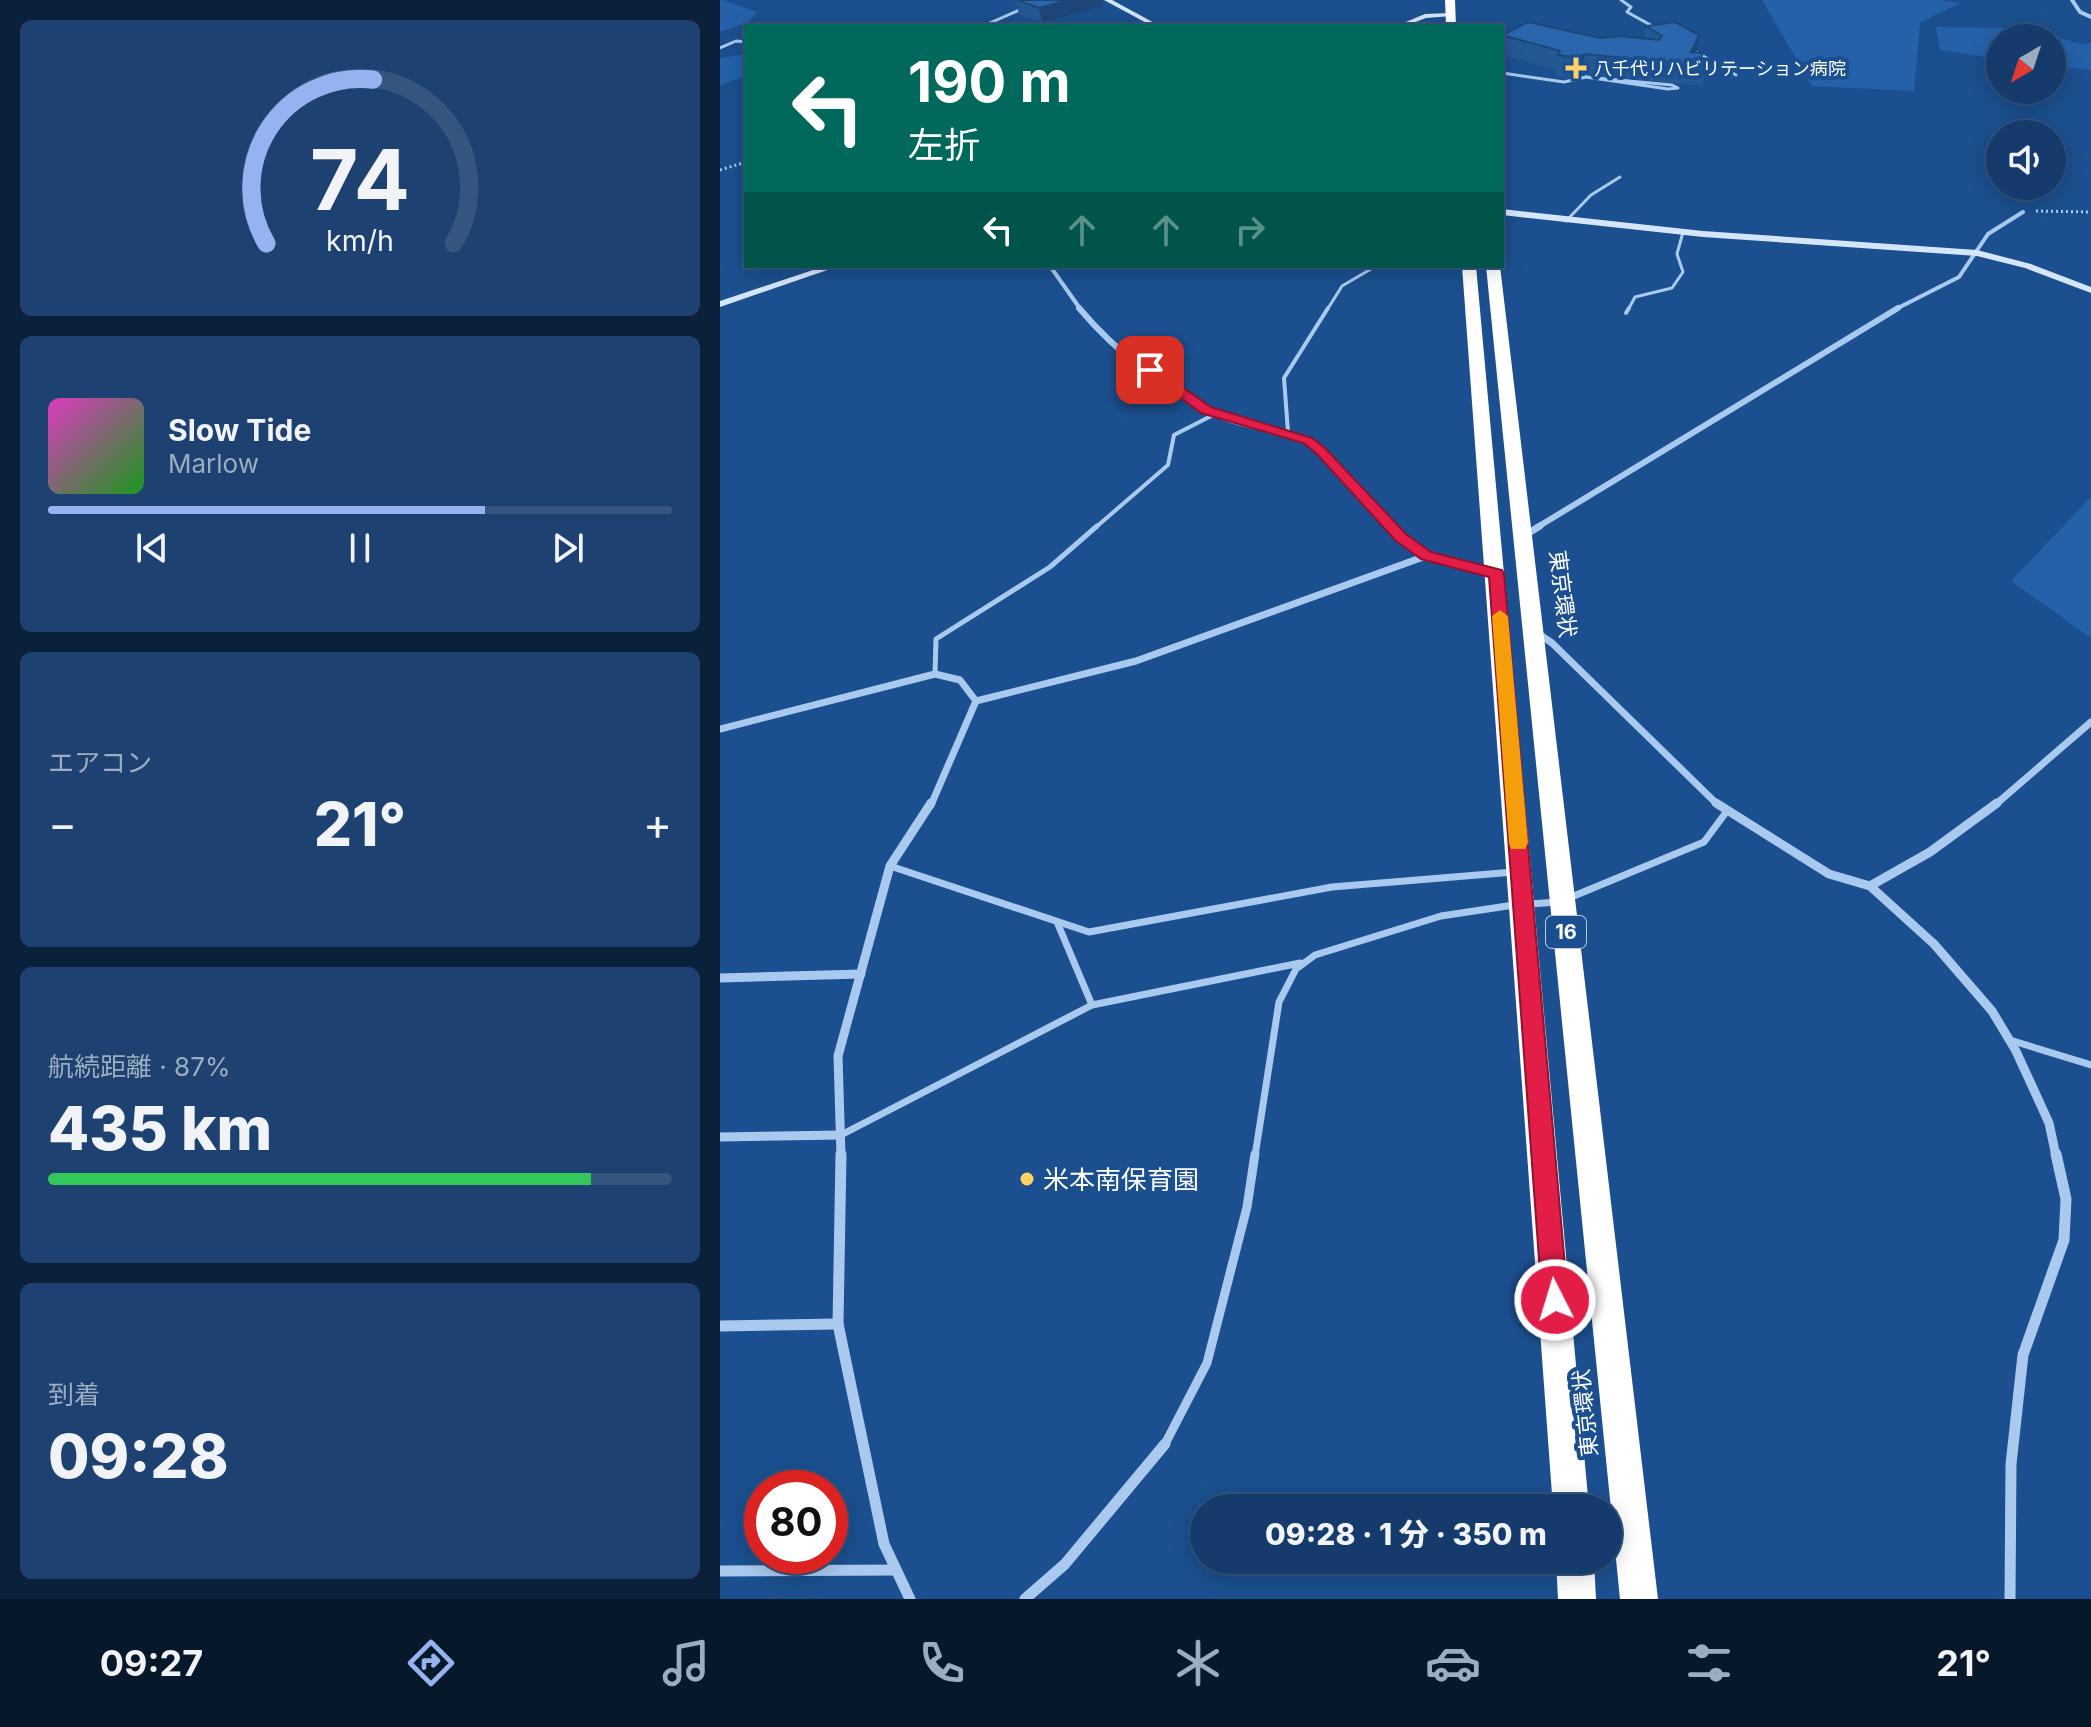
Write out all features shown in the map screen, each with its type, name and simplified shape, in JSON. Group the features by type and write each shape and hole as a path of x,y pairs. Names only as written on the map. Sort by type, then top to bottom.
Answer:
{"highway":[{"path":"1450,0 1450,20"},
{"name":"東京環状","path":"1469,268 1570,1494"},
{"name":"東京環状","path":"1493,268 1639,1599"},
{"path":"1576,1574 1577,1599"}],"street":[{"path":"1107,0 1153,24"},
{"path":"2072,0 2080,12 2091,17"},
{"path":"1404,24 1425,16 1450,20"},
{"path":"1504,212 1683,232 1977,253 2028,266 2091,290"},
{"path":"1522,537 1875,319 1959,277 1969,268 1982,239 1991,230 2023,212"},
{"path":"720,304 828,268"},
{"path":"1051,268 1091,321 1171,386 1215,414 1288,432 1320,450 1401,537 1426,556 1496,574"},
{"path":"976,701 1136,661 1426,556"},
{"path":"1534,630 1552,643 1727,811 1829,874 1870,886 1934,944 1992,1011 2010,1040 2049,1123 2066,1199 2064,1240 2047,1295 2023,1355 2011,1464 2010,1599"},
{"path":"720,729 935,674 949,674 963,679 976,701"},
{"path":"910,1599 884,1544 838,1324 841,1135 838,1056 890,866 927,813 976,701"},
{"path":"1870,886 1911,866 1975,823 2091,722"},
{"path":"720,978 861,974"},
{"path":"720,1137 841,1135"},
{"path":"720,1326 838,1324"},
{"path":"1025,1599 1065,1564 1165,1444"},
{"path":"720,1571 896,1570"}],"lane":[{"path":"1621,0 1631,7 1627,12 1668,35"},
{"path":"988,24 1033,6"},
{"path":"720,48 736,41 744,42"},
{"path":"1695,51 1736,75"},
{"path":"1504,73 1564,82 1586,77 1678,88 1668,89 1586,77"},
{"path":"1566,221 1591,195 1620,177"},
{"path":"1626,313 1635,297 1672,288 1683,272 1677,254 1683,232"},
{"path":"1288,432 1284,378 1342,286 1373,268"},
{"path":"935,674 936,639 1050,567 1168,465 1174,435 1215,414"},
{"path":"841,1135 1092,1005 1300,963 1315,955 1441,916 1562,901 1704,842 1727,811"},
{"path":"890,866 1089,932 1332,887 1520,872"},
{"path":"1057,922 1092,1005"},
{"path":"1165,1444 1207,1363 1247,1207 1279,1002 1286,980 1300,963"},
{"path":"2010,1040 2091,1065"}],"path":[{"path":"720,170 744,163"},
{"path":"2023,212 2091,212"}],"shaded area":[{"path":"720,0 757,12 749,22 720,32"},
{"path":"1762,0 1941,0 1960,3 1920,23 1914,91 1812,86"},
{"path":"1936,27 1986,28 1986,57 1940,50"},
{"path":"2066,40 2091,43 2091,70 2066,67"},
{"path":"744,54 744,77 720,85 720,58"},
{"path":"2091,497 2091,638 2011,581"}],"building":[{"path":"1017,0 1069,0 1039,8"},
{"path":"1528,22 1600,38 1619,36 1659,40 1662,36 1646,26 1675,22 1699,35 1691,52 1703,53 1701,58 1709,59 1706,66 1585,54 1578,58 1558,55 1560,51 1504,34"}],"slow traffic":[{"path":"1500,616 1518,843"}],"place":[{"name":"八千代リハビリテーション病院","path":"1576,68"},
{"name":"米本南保育園","path":"1027,1179"}],"route":[{"path":"1150,370 1206,410 1307,440 1401,537 1426,556 1496,574 1555,1300"}]}
